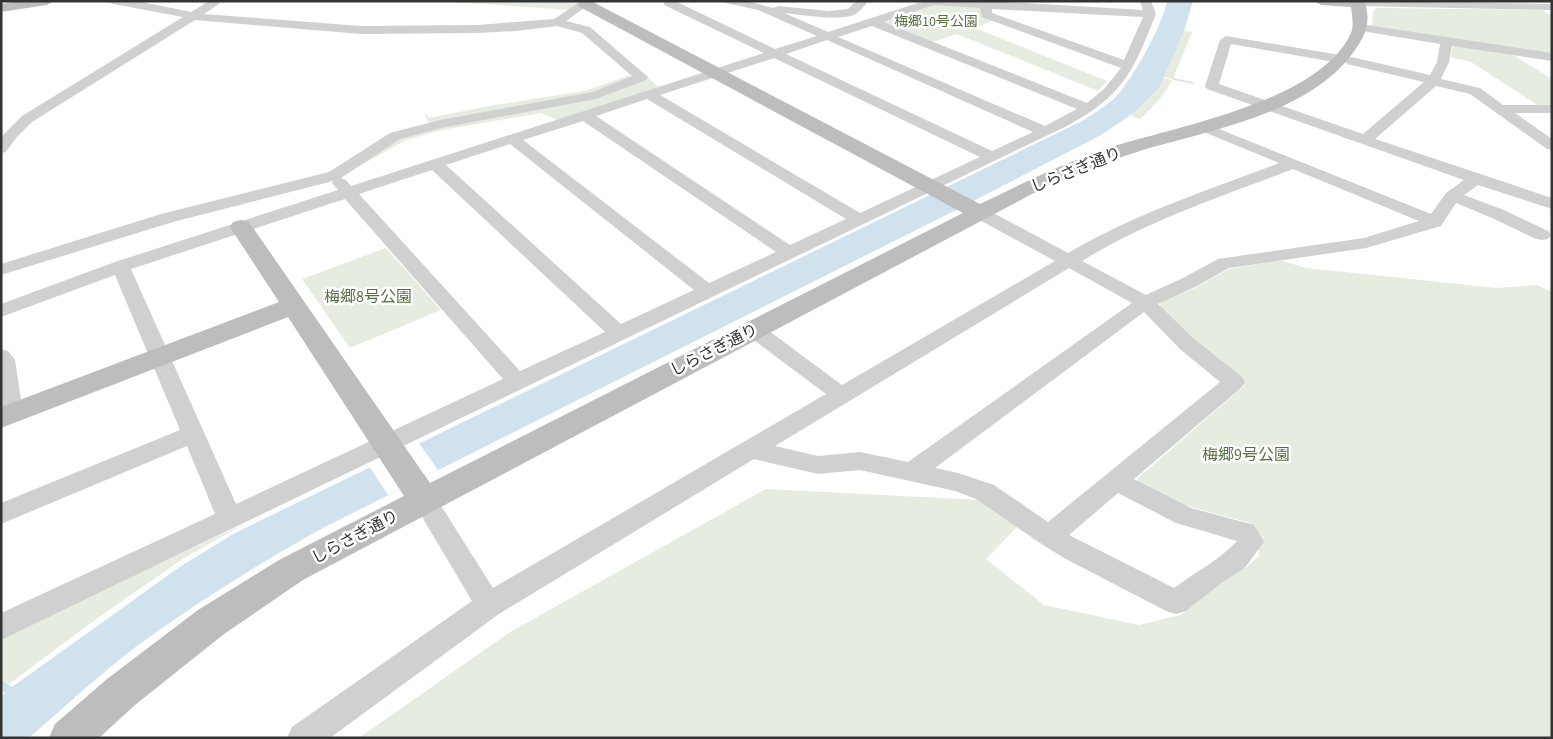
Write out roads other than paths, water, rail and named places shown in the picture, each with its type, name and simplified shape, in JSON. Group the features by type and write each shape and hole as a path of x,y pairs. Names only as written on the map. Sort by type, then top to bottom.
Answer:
{"street":[{"path":"1,8 47,1"},
{"path":"1,270 167,218 276,189 334,176 395,136 440,124 596,95 641,77 586,30 557,22 487,29 361,30 192,16 154,7 113,1"},
{"path":"1,149 10,135 27,119 215,1 240,20"},
{"path":"670,1 668,3 993,157"},
{"path":"730,1 761,7 829,14 851,12 863,1"},
{"path":"1,627 230,519 390,450 518,383 789,253 860,220 935,189 993,157 1045,132 1088,108 1116,85 1128,66 1150,14 1145,1"},
{"path":"1321,1 1552,7"},
{"path":"1,311 121,266 933,2 986,3 1150,14"},
{"path":"557,22 587,3 1145,302 1187,344 1234,382 1049,536"},
{"path":"986,3 986,15 1128,66"},
{"path":"1358,3 1360,28 1552,57"},
{"path":"761,7 1045,132"},
{"path":"873,22 1088,108"},
{"name":"しらさぎ通り","path":"69,738 121,692 211,622 291,570 419,493 754,330 973,209 1072,167 1139,145 1204,128 1265,106 1300,89 1346,60 1350,47 1360,28"},
{"path":"1552,146 1475,91 1346,60 1226,40 1212,86 1364,141 1552,204"},
{"path":"1364,141 1433,81 1440,71 1446,53 1446,41"},
{"path":"648,94 860,220"},
{"path":"1500,108 1552,109"},
{"path":"584,115 789,253"},
{"path":"1204,128 1434,222"},
{"path":"512,138 708,292"},
{"path":"435,164 620,334"},
{"path":"303,738 489,605 753,450 841,395 1110,236 1150,217 1292,164"},
{"path":"334,176 518,383"},
{"path":"912,471 1145,302 1190,282 1224,263 1366,243 1434,222 1452,196 1475,179"},
{"path":"1452,196 1542,234"},
{"path":"241,227 292,306 419,493 489,605"},
{"path":"121,266 230,519"},
{"path":"1,356 5,360 7,416 292,306"},
{"path":"754,330 841,395"},
{"path":"1,514 192,434"},
{"path":"753,450 818,464 860,461 958,482 985,492 1049,536 1073,550 1176,602 1210,576 1235,561 1251,542 1245,532 1185,516 1115,480"}],"water":[{"path":"1167,1 1193,1 1184,31 1159,88 1135,112 1101,135 954,211 317,531 225,586 137,646 29,738 1,738 1,696 5,693 1,691 1,679 12,687 181,566 235,533 1082,121 1114,99 1129,80 1153,38"}],"park label":[{"name":"梅郷10号公園","path":"936,22"},
{"name":"梅郷8号公園","path":"368,297"},
{"name":"梅郷9号公園","path":"1246,455"}]}
